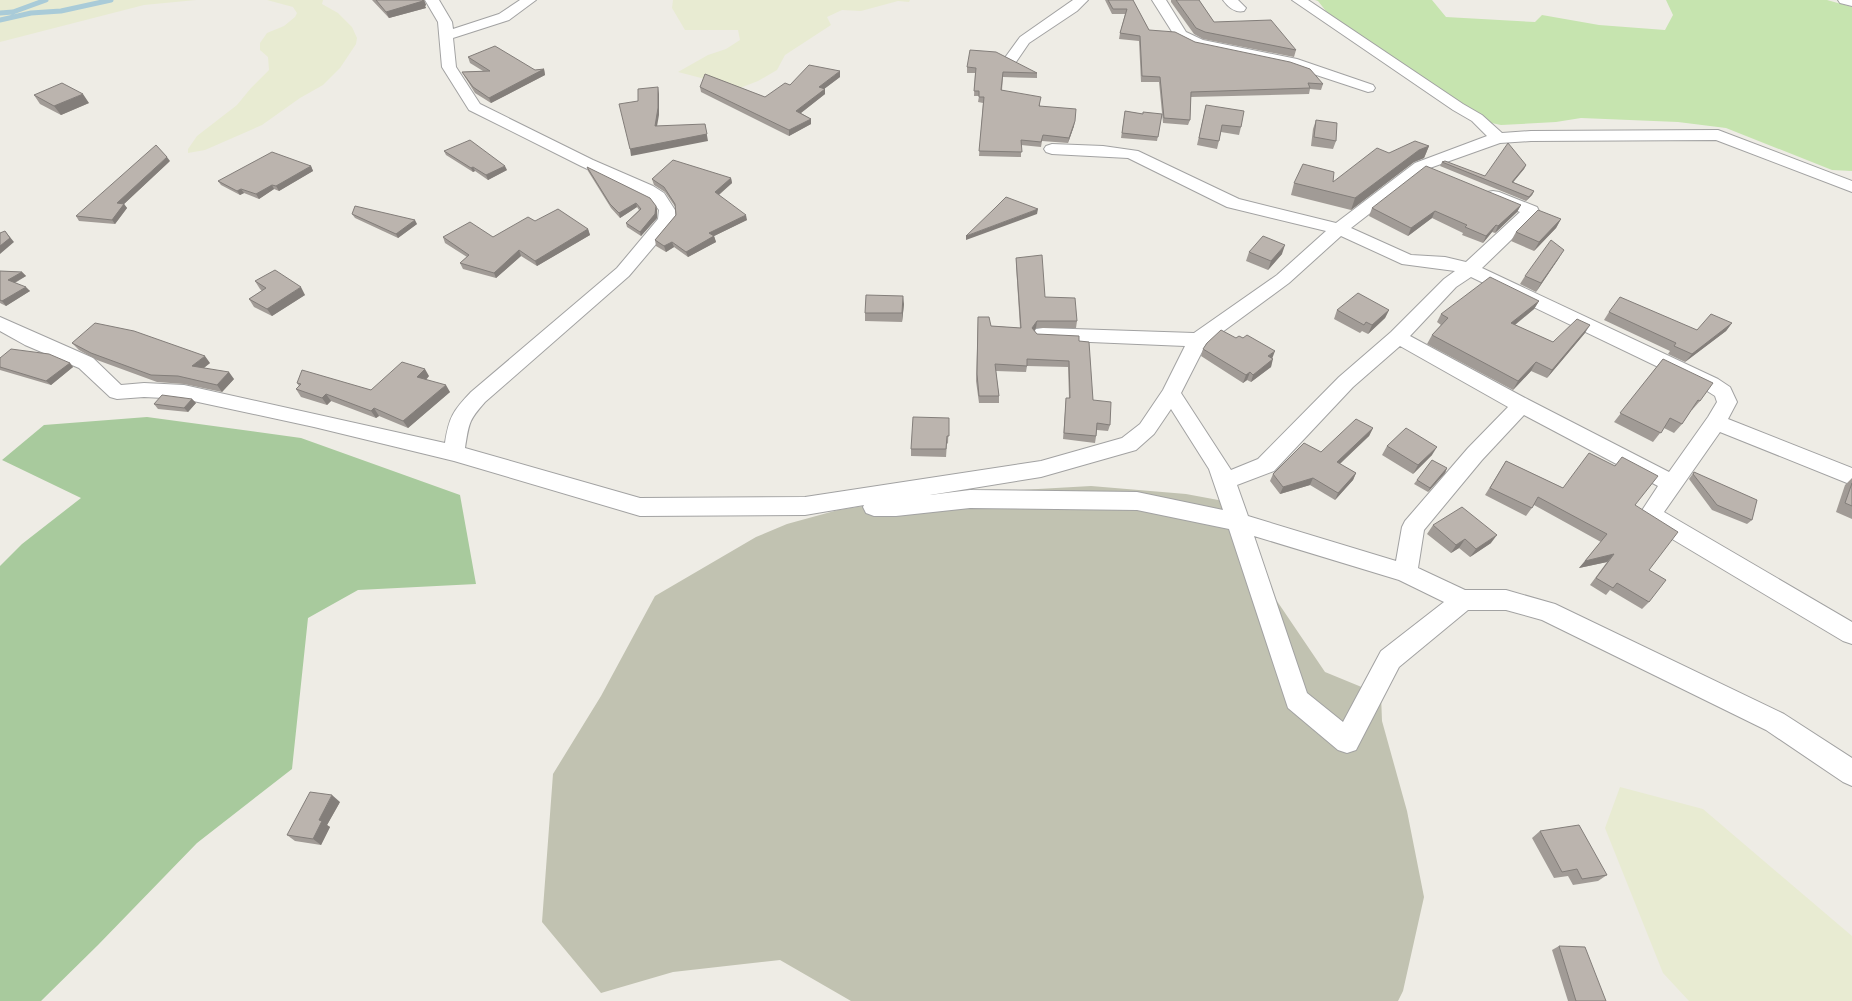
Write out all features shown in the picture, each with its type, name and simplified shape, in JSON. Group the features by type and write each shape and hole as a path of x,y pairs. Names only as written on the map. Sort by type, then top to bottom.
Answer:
{"street":[{"path":"432,0 445,22 449,67 474,107 587,163 647,190 658,197 667,210 668,215 667,220 622,272 478,397 463,413 458,426 454,453"},
{"path":"446,36 504,16 529,0"},
{"path":"1012,59 1020,45 1032,32 1081,0"},
{"path":"1159,0 1181,35 1193,40 1292,62 1368,88"},
{"path":"1299,0 1458,107 1477,118 1498,138"},
{"path":"1845,0 1852,2"},
{"path":"805,506 1041,470 1129,444 1147,429 1171,393 1198,340 1283,279 1339,229 1421,166 1498,138 1531,136 1718,135 1852,186"},
{"path":"1052,149 1132,154 1234,203 1339,229 1408,260 1445,263 1470,269 1711,384 1723,392 1727,402 1716,422 1671,483 1650,515 1852,634"},
{"path":"1421,166 1443,175"},
{"path":"1225,481 1266,465 1346,382 1398,337 1450,283 1470,269 1530,211 1480,190"},
{"path":"0,324 32,340 86,363 117,392 144,390 184,392 454,453 640,507 896,507 970,499 1137,501 1240,522 1406,573 1463,600 1506,600 1547,611 1775,722 1852,773"},
{"path":"1043,334 1198,340"},
{"path":"1398,337 1522,405 1671,483"},
{"path":"1171,393 1218,466 1225,481 1240,522 1297,700 1347,740 1390,659 1463,600"},
{"path":"1406,573 1413,527 1475,454 1522,405"},
{"path":"1716,422 1852,478"}],"shaded area":[{"path":"0,0 196,0 144,5 0,42"},
{"path":"267,0 323,0 322,4 338,13 352,27 357,38 356,44 340,68 323,85 300,98 262,125 205,150 188,153 188,149 197,136 237,105 269,70 268,57 260,50 260,43 267,33 284,26 295,17 297,13 293,7"},
{"path":"673,0 910,0 909,2 898,1 861,11 842,10 827,17 831,25 785,55 777,70 758,81 740,88 678,72 708,55 726,49 740,40 738,30 685,30 672,8"},
{"path":"1091,486 1186,494 1229,502 1262,579 1325,672 1381,695 1382,721 1407,811 1424,897 1403,991 1398,1001 851,1001 780,960 673,972 601,993 542,922 553,774 601,696 655,596 756,537 787,524 838,510 931,495"},
{"path":"1620,787 1703,809 1852,936 1852,1001 1689,1001 1663,973 1605,828"}],"green space":[{"path":"1315,0 1432,0 1446,17 1535,22 1542,15 1599,25 1665,30 1673,15 1666,0 1827,0 1852,7 1852,171 1832,170 1726,128 1678,122 1581,118 1556,122 1501,125 1482,121 1329,15 1318,1"},
{"path":"147,417 301,438 460,495 476,584 358,590 308,618 292,769 197,843 98,945 41,1001 0,1001 0,566 22,544 81,498 2,460 44,425"}],"building":[{"path":"376,0 422,0 423,1 386,12"},
{"path":"1108,0 1133,0 1149,30 1175,32 1195,42 1290,62 1310,69 1323,84 1308,83 1310,88 1191,92 1190,120 1164,118 1160,77 1142,76 1140,36 1120,33 1127,9 1113,9"},
{"path":"1176,0 1199,0 1214,22 1271,20 1296,50 1205,32 1196,28"},
{"path":"495,46 535,70 544,69 489,98 473,87 462,72 490,71 468,57"},
{"path":"970,50 996,52 1037,73 1003,72 1001,90 1041,97 1039,106 1076,109 1075,121 1069,138 1043,135 1041,142 1021,140 1022,152 979,151 984,97 979,97 979,91 974,91 976,68 967,67"},
{"path":"809,65 840,71 819,87 825,89 796,111 811,119 789,130 700,87 705,74 765,97 785,83 790,85"},
{"path":"62,83 83,94 54,106 34,95"},
{"path":"658,87 658,108 655,126 705,124 707,134 630,149 619,104 638,101 638,89"},
{"path":"1206,105 1244,111 1241,127 1222,125 1219,141 1199,138"},
{"path":"1125,111 1143,114 1143,112 1162,114 1158,137 1122,133"},
{"path":"1316,120 1337,123 1336,141 1314,137"},
{"path":"470,140 505,166 486,175 473,167 471,168 444,151"},
{"path":"1415,141 1429,146 1419,150 1355,198 1294,183 1303,164 1334,172 1333,182 1377,148 1389,153"},
{"path":"1508,143 1526,165 1512,182 1534,191 1529,197 1442,162 1445,161 1485,176"},
{"path":"156,145 167,157 117,203 124,204 112,220 76,216"},
{"path":"272,152 311,166 276,186 272,185 256,194 241,189 237,191 218,181"},
{"path":"673,160 731,178 715,192 746,215 709,233 714,236 686,252 672,242 664,246 655,240 676,215 675,204 664,187 652,179"},
{"path":"1426,166 1521,205 1498,226 1496,225 1486,236 1465,227 1467,225 1435,211 1411,228 1372,208"},
{"path":"587,167 650,198 656,206 655,214 640,232 626,223 641,209 636,203 619,213 610,204"},
{"path":"1006,197 1038,209 966,236 995,208"},
{"path":"355,206 415,220 396,234 352,214"},
{"path":"558,209 588,229 535,261 519,250 494,273 460,263 469,255 443,237 470,222 493,237 528,217 535,221"},
{"path":"1538,210 1561,219 1539,242 1516,232"},
{"path":"5,231 10,238 0,246 0,233"},
{"path":"1263,236 1285,245 1271,261 1249,252"},
{"path":"1551,240 1564,250 1541,283 1525,276"},
{"path":"1042,255 1045,297 1075,298 1077,321 1037,321 1032,328 1037,334 1079,336 1079,341 1089,342 1093,400 1111,402 1110,425 1097,423 1096,436 1064,433 1066,398 1070,398 1069,361 1027,359 1027,366 995,364 999,396 979,396 977,374 978,317 989,317 991,326 1021,328 1016,258"},
{"path":"275,270 301,287 267,309 249,299 266,288 255,281"},
{"path":"0,271 22,272 8,280 26,287 2,301 0,300"},
{"path":"1490,277 1539,301 1511,323 1553,342 1577,319 1590,325 1552,370 1536,362 1518,381 1432,335 1448,318 1441,314"},
{"path":"1358,293 1389,310 1372,325 1366,322 1364,325 1337,310"},
{"path":"866,295 903,296 902,313 865,313"},
{"path":"1620,297 1697,330 1711,314 1732,323 1692,354 1674,346 1676,343 1609,312"},
{"path":"95,323 134,331 205,356 192,366 229,372 217,385 178,376 151,375 91,353 72,343"},
{"path":"1221,330 1236,338 1239,336 1243,338 1247,335 1275,351 1268,356 1273,359 1253,375 1250,372 1246,375 1203,349 1207,343"},
{"path":"11,349 49,354 70,363 46,381 0,367 0,358"},
{"path":"1663,359 1713,383 1700,401 1698,400 1682,424 1670,418 1661,433 1620,413"},
{"path":"402,362 425,369 417,377 446,385 403,421 374,408 371,411 326,394 322,398 296,389 301,384 297,383 302,370 371,390"},
{"path":"162,395 192,399 184,408 154,404"},
{"path":"913,417 949,418 949,436 947,436 946,449 911,449"},
{"path":"1356,419 1373,428 1337,462 1356,473 1338,493 1313,478 1283,487 1273,474 1304,443 1321,452"},
{"path":"1406,428 1437,447 1418,465 1387,446"},
{"path":"1589,453 1615,466 1622,457 1658,476 1635,505 1678,532 1649,570 1666,580 1649,602 1617,583 1613,588 1596,578 1614,554 1585,561 1607,534 1538,497 1532,508 1490,488 1506,461 1563,488"},
{"path":"1432,460 1447,468 1430,488 1417,480"},
{"path":"1694,472 1757,500 1752,520 1717,505 1693,474"},
{"path":"1852,483 1852,506 1845,503"},
{"path":"1462,507 1497,535 1476,549 1465,539 1456,545 1433,525"},
{"path":"310,792 332,795 319,820 322,821 313,839 287,835"},
{"path":"1579,825 1607,875 1582,879 1577,869 1562,872 1540,831"},
{"path":"1559,946 1585,947 1606,1001 1576,1001"}],"waterway":[{"path":"0,13 13,12 46,0"},
{"path":"0,20 31,13 61,11 111,0"}]}
